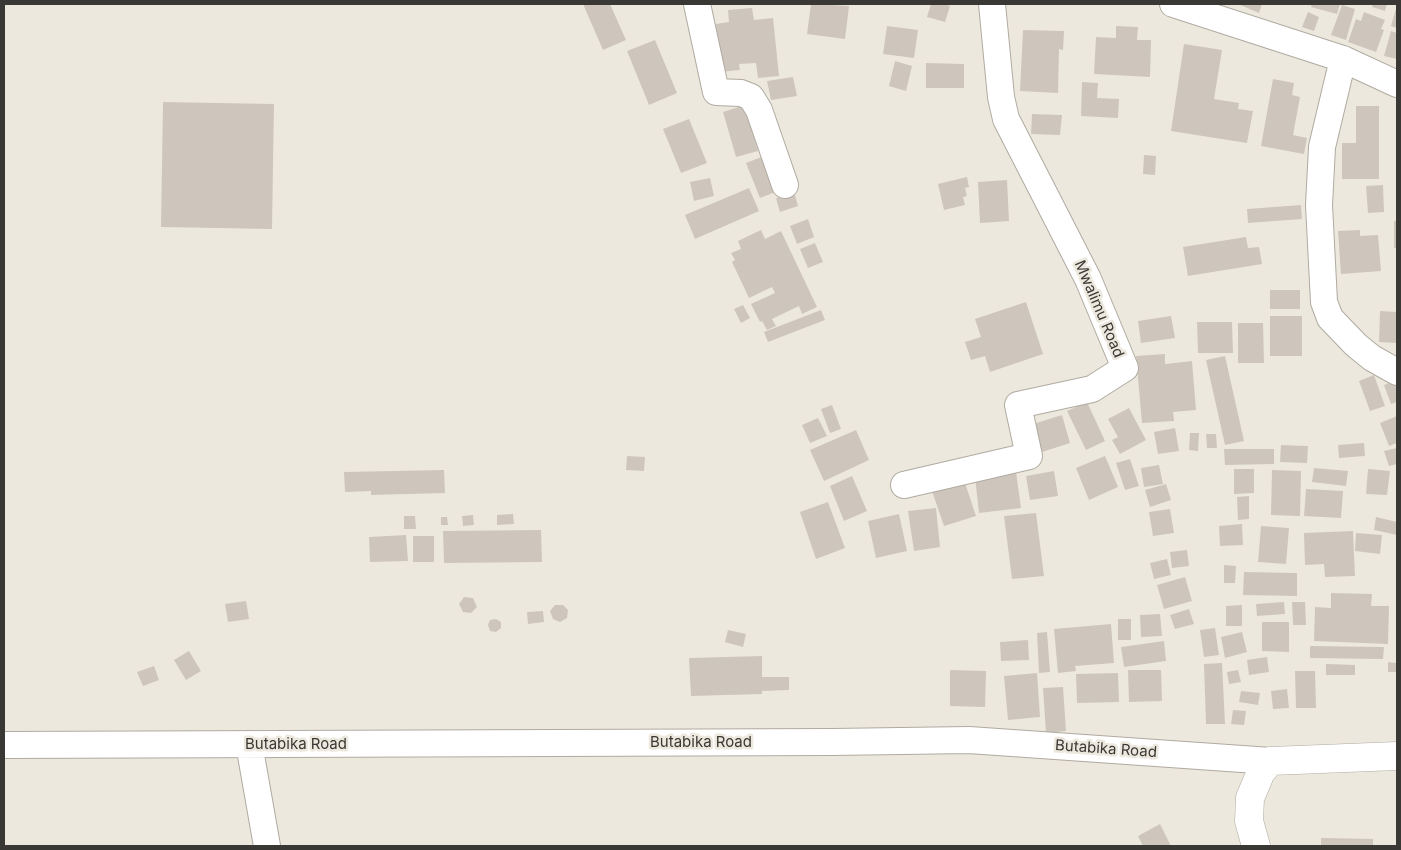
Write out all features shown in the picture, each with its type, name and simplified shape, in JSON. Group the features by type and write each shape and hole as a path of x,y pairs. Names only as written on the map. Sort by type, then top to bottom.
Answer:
{"main road":[{"name":"Butabika Road","path":"1271,761 1397,756"},
{"path":"1256,846 1249,821 1250,798 1261,772 1271,761"}],"street":[{"path":"697,4 716,92 741,93 751,97 759,110 785,185"},
{"name":"Mwalimu Road","path":"904,485 1029,456 1018,405 1092,388 1124,368 1088,279 1006,119 1001,97 992,4"},
{"path":"1173,4 1343,59 1397,84"},
{"path":"1343,59 1322,147 1319,205 1324,302 1330,318 1356,345 1372,358 1397,372"},
{"name":"Butabika Road","path":"4,745 969,740 1271,761"},
{"path":"249,744 267,846"}],"building":[{"path":"583,4 610,4 626,40 603,50"},
{"path":"811,4 849,6 845,39 807,34"},
{"path":"931,4 950,6 945,22 927,17"},
{"path":"1238,4 1262,4 1259,13"},
{"path":"1312,4 1340,4 1337,14 1311,7"},
{"path":"1373,4 1387,4 1385,11 1372,7"},
{"path":"1342,5 1355,9 1346,40 1331,35"},
{"path":"1397,5 1397,28 1391,26"},
{"path":"752,8 754,20 773,18 779,76 758,78 756,63 739,64 740,70 720,72 716,24 729,22 728,10"},
{"path":"1308,12 1319,17 1314,31 1302,27"},
{"path":"1364,12 1385,20 1381,29 1384,30 1376,52 1348,42 1356,19 1361,21"},
{"path":"887,26 918,30 914,58 883,54"},
{"path":"1116,26 1138,27 1137,40 1151,40 1150,77 1094,74 1096,37 1116,38"},
{"path":"1023,30 1064,31 1063,50 1059,49 1058,93 1020,91"},
{"path":"1391,31 1397,33 1397,59 1384,56"},
{"path":"655,40 677,93 649,105 627,51"},
{"path":"1184,44 1222,50 1214,99 1239,103 1238,109 1253,111 1247,143 1171,131"},
{"path":"895,61 912,66 906,91 889,86"},
{"path":"926,63 964,64 964,88 926,88"},
{"path":"793,77 797,96 771,100 767,81"},
{"path":"1273,79 1294,83 1292,95 1300,97 1293,135 1307,138 1304,154 1261,146"},
{"path":"1082,82 1098,83 1097,98 1119,99 1118,118 1081,116"},
{"path":"163,102 274,104 272,229 161,227"},
{"path":"745,105 758,151 736,157 723,112"},
{"path":"1356,106 1379,106 1379,179 1342,179 1342,143 1356,143"},
{"path":"1032,114 1062,115 1060,135 1031,134"},
{"path":"689,119 707,163 681,173 663,129"},
{"path":"1144,155 1156,156 1155,175 1143,174"},
{"path":"764,156 778,191 760,198 746,163"},
{"path":"967,177 969,187 965,188 967,196 963,197 965,205 944,210 938,184"},
{"path":"710,178 714,196 694,201 690,182"},
{"path":"1007,180 1009,221 980,223 978,182"},
{"path":"1383,185 1384,212 1368,213 1366,186"},
{"path":"749,188 759,211 695,239 685,215"},
{"path":"794,192 798,206 780,212 776,198"},
{"path":"1301,205 1302,219 1248,223 1247,209"},
{"path":"808,219 814,237 797,244 790,226"},
{"path":"1394,221 1397,221 1397,248 1394,248"},
{"path":"761,230 765,239 781,231 817,307 802,314 799,306 772,319 776,326 767,330 762,321 760,322 751,304 775,293 772,287 749,298 732,262 735,260 731,253 741,249 738,241"},
{"path":"1360,230 1360,236 1378,235 1381,271 1341,274 1338,231"},
{"path":"1246,237 1248,248 1259,247 1262,264 1188,276 1183,247"},
{"path":"815,243 823,262 808,268 800,249"},
{"path":"1270,290 1300,290 1300,309 1270,309"},
{"path":"1026,302 1043,354 990,372 985,356 971,360 965,342 981,337 975,319"},
{"path":"743,305 750,318 741,323 734,309"},
{"path":"821,310 825,320 768,342 764,332"},
{"path":"1380,311 1397,312 1397,343 1379,342"},
{"path":"1171,316 1175,338 1141,343 1138,321"},
{"path":"1270,316 1302,316 1302,356 1270,356"},
{"path":"1197,322 1232,322 1233,353 1198,353"},
{"path":"1238,323 1263,323 1264,363 1238,363"},
{"path":"1165,354 1165,364 1192,361 1196,410 1173,412 1174,421 1142,423 1136,356"},
{"path":"1225,356 1244,441 1225,445 1206,360"},
{"path":"1374,375 1385,406 1370,411 1359,381"},
{"path":"1397,380 1397,402 1391,404 1384,385"},
{"path":"1087,402 1105,441 1086,450 1067,411"},
{"path":"832,405 841,429 830,433 821,409"},
{"path":"1129,408 1146,440 1120,454 1112,440 1118,437 1108,419"},
{"path":"1062,415 1070,443 1039,453 1030,425"},
{"path":"1397,416 1397,443 1389,446 1380,423"},
{"path":"818,418 827,436 810,443 802,425"},
{"path":"1175,428 1179,451 1158,454 1154,432"},
{"path":"856,430 869,460 824,481 810,450"},
{"path":"1190,433 1199,433 1198,451 1189,450"},
{"path":"1206,434 1216,434 1217,448 1207,448"},
{"path":"1364,443 1365,456 1339,458 1338,445"},
{"path":"1281,445 1308,446 1307,463 1280,462"},
{"path":"1397,448 1397,464 1389,466 1384,451"},
{"path":"1224,449 1274,449 1274,464 1225,465"},
{"path":"627,456 645,457 644,471 626,470"},
{"path":"1105,456 1118,487 1089,500 1076,468"},
{"path":"1130,459 1139,486 1125,490 1116,463"},
{"path":"1159,465 1163,484 1144,487 1141,468"},
{"path":"1314,468 1348,471 1346,486 1312,482"},
{"path":"1234,469 1254,469 1254,493 1234,494"},
{"path":"1368,469 1390,471 1387,495 1366,494"},
{"path":"444,470 445,493 371,495 371,491 345,492 344,472"},
{"path":"1272,470 1301,471 1300,516 1271,515"},
{"path":"1054,471 1058,496 1030,500 1026,476"},
{"path":"1016,472 1021,508 979,513 975,477"},
{"path":"852,476 867,511 844,521 830,486"},
{"path":"964,480 976,516 944,526 932,491"},
{"path":"1166,484 1171,500 1150,507 1145,490"},
{"path":"1306,489 1343,491 1341,518 1304,516"},
{"path":"1249,496 1249,519 1238,520 1237,497"},
{"path":"828,502 845,548 816,559 800,512"},
{"path":"936,508 940,547 914,551 908,511"},
{"path":"1170,509 1174,533 1153,536 1149,512"},
{"path":"1036,513 1044,576 1012,579 1004,516"},
{"path":"513,514 514,524 497,525 497,515"},
{"path":"899,514 907,551 876,558 868,521"},
{"path":"473,515 474,525 463,526 462,516"},
{"path":"404,516 415,516 416,529 404,529"},
{"path":"441,517 447,517 448,525 441,525"},
{"path":"1376,517 1397,522 1397,535 1374,530"},
{"path":"1242,524 1243,545 1220,546 1219,526"},
{"path":"1261,526 1289,528 1286,564 1258,562"},
{"path":"541,530 542,562 444,563 443,531"},
{"path":"1353,531 1355,576 1325,577 1324,564 1305,565 1304,533"},
{"path":"1356,533 1382,535 1380,554 1355,551"},
{"path":"406,535 408,561 370,562 369,537"},
{"path":"413,536 434,536 434,562 413,562"},
{"path":"1187,550 1189,566 1172,568 1170,552"},
{"path":"1167,559 1171,575 1154,579 1150,563"},
{"path":"1224,565 1236,566 1235,583 1224,583"},
{"path":"1244,572 1297,573 1297,596 1243,595"},
{"path":"1185,577 1192,601 1164,609 1157,585"},
{"path":"1331,593 1372,594 1371,606 1389,606 1388,644 1314,641 1315,607 1331,608"},
{"path":"464,597 473,598 477,607 471,613 463,612 459,604"},
{"path":"246,601 249,619 228,622 225,604"},
{"path":"1284,602 1285,614 1257,616 1256,604"},
{"path":"1292,602 1305,602 1306,625 1293,625"},
{"path":"555,605 563,605 568,610 567,618 560,622 553,619 550,611"},
{"path":"1242,605 1242,626 1226,626 1226,606"},
{"path":"1189,609 1194,624 1175,629 1170,615"},
{"path":"543,611 544,622 528,624 527,612"},
{"path":"1160,614 1162,636 1141,637 1140,615"},
{"path":"496,619 501,622 501,628 496,632 490,631 488,625 490,620"},
{"path":"1118,619 1131,619 1131,640 1118,640"},
{"path":"1262,622 1289,622 1289,652 1262,651"},
{"path":"1111,624 1114,663 1075,666 1076,671 1058,673 1054,629"},
{"path":"1215,628 1219,655 1204,657 1200,630"},
{"path":"728,630 746,634 743,647 725,642"},
{"path":"1047,632 1050,672 1039,673 1037,633"},
{"path":"1242,632 1247,652 1225,658 1221,637"},
{"path":"1028,640 1029,660 1001,661 1000,642"},
{"path":"1164,641 1166,661 1124,667 1121,647"},
{"path":"1310,646 1384,647 1383,659 1310,658"},
{"path":"189,651 201,671 186,680 174,660"},
{"path":"762,656 762,677 789,677 789,690 762,691 762,694 691,696 689,658"},
{"path":"1267,657 1269,672 1249,675 1247,660"},
{"path":"1388,662 1396,663 1396,672 1388,672"},
{"path":"1222,663 1225,724 1206,724 1204,664"},
{"path":"1326,664 1355,665 1355,675 1326,675"},
{"path":"154,666 159,680 143,686 137,672"},
{"path":"950,670 986,671 985,707 950,706"},
{"path":"1128,670 1161,670 1162,701 1129,702"},
{"path":"1238,670 1241,682 1229,684 1227,672"},
{"path":"1295,671 1315,671 1316,708 1296,708"},
{"path":"1037,673 1040,717 1008,720 1004,676"},
{"path":"1118,673 1119,702 1077,703 1076,674"},
{"path":"1063,687 1066,731 1046,733 1043,688"},
{"path":"1287,689 1289,708 1273,709 1271,691"},
{"path":"1241,691 1260,693 1258,705 1239,702"},
{"path":"1233,710 1246,711 1244,725 1231,724"},
{"path":"1160,824 1171,846 1143,846 1138,836"},
{"path":"1321,838 1373,839 1373,846 1321,846"}]}
